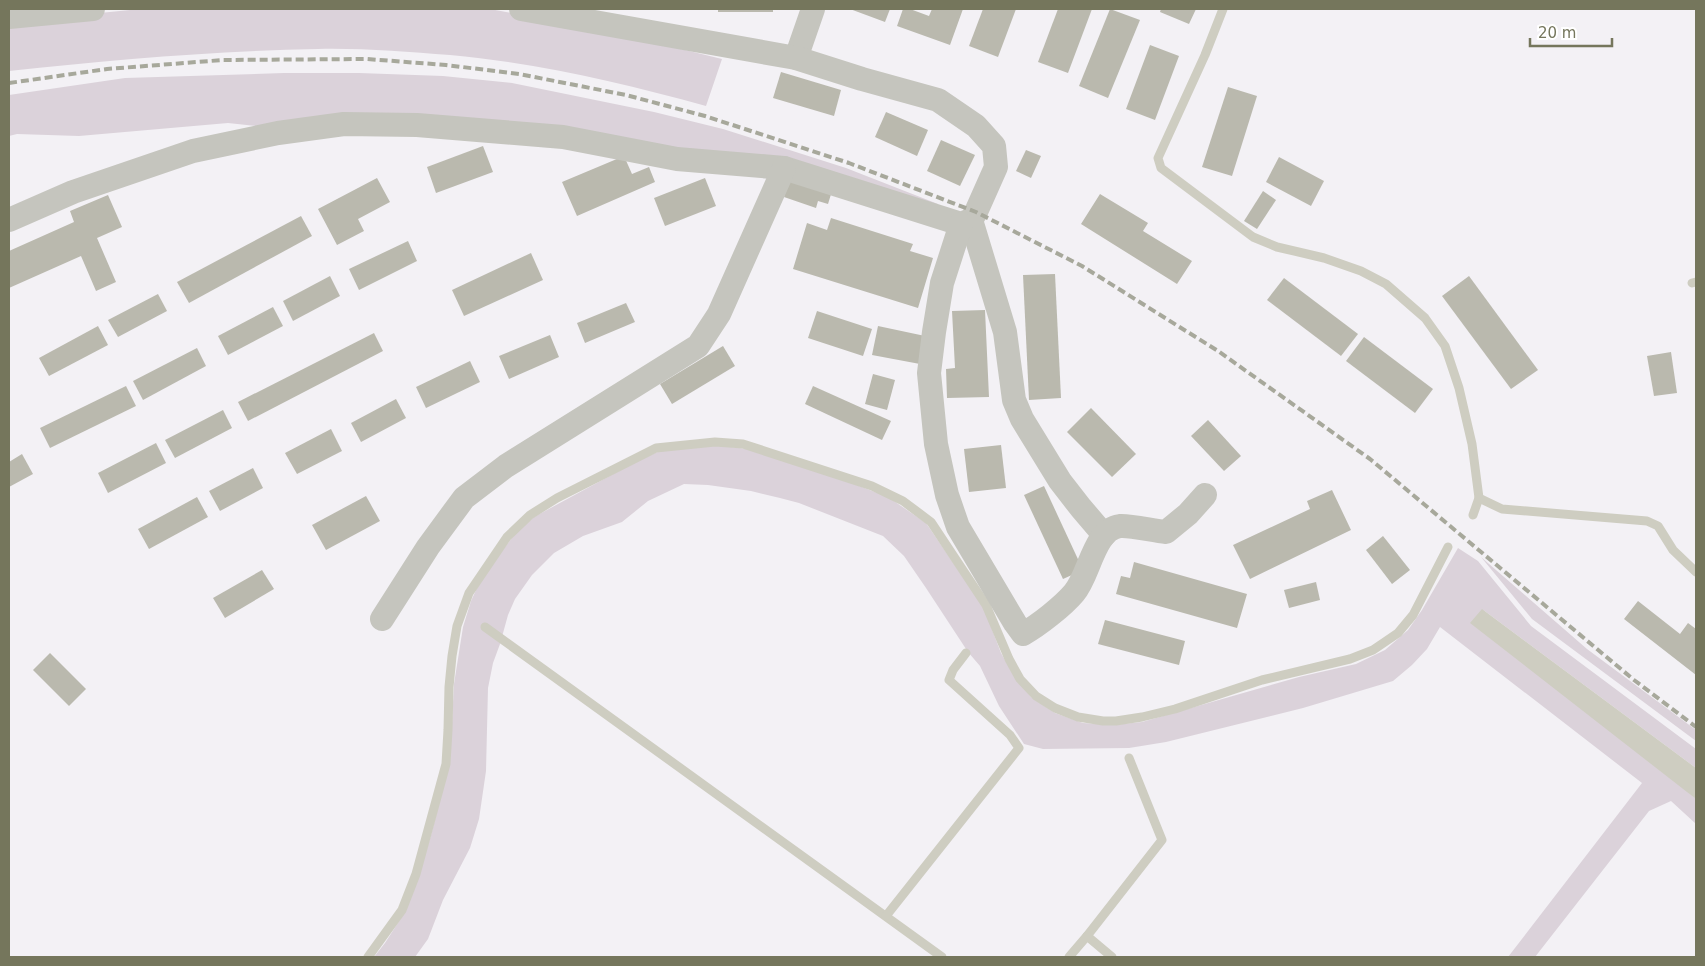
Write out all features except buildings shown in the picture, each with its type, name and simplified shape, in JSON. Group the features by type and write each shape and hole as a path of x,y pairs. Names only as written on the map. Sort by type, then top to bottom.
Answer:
{"street":[{"path":"9,17 93,9"},
{"path":"521,9 602,16 796,58 938,100 976,126 994,146 996,167 966,222 942,283 929,373 936,444 947,495 958,527 1023,634 1034,628 1074,594 1084,580 1098,542 1104,535 1120,526 1166,532 1188,514 1204,495"},
{"path":"796,58 814,9"},
{"path":"9,220 73,192 193,151 278,133 344,124 417,125 563,137 676,159 784,168 966,222"},
{"path":"382,619 428,547 464,498 506,466 698,346 719,314 784,168"},
{"path":"966,222 1005,332 1014,400 1022,419 1060,481 1104,535"}],"shaded area":[{"path":"140,9 490,9 607,31 722,59 706,106 643,89 515,63 450,55 368,50 318,49 202,54 9,71 9,22"},
{"path":"284,73 443,76 512,83 654,112 723,129 846,168 938,204 923,203 678,151 273,128 228,123 79,136 17,134 9,136 9,95 125,78"},
{"path":"715,445 748,449 846,481 888,497 926,523 983,606 1001,653 1013,674 1031,697 1055,713 1083,723 1112,725 1142,722 1299,677 1356,664 1385,650 1408,630 1422,610 1458,548 1478,561 1531,626 1696,749 1696,768 1482,609 1696,799 1696,824 1671,801 1649,811 1535,957 1508,957 1642,783 1440,627 1427,649 1393,681 1303,708 1166,742 1129,748 1043,749 1024,744 999,706 980,666 968,652 904,556 883,536 799,503 780,498 751,491 684,484 648,501 622,522 583,536 554,553 532,575 515,599 493,663 488,688 486,771 479,819 470,848 443,900 428,939 415,957 374,957 405,912 431,835 450,761 454,684 463,627 471,601 482,577 515,534 534,517 641,459 667,448"},
{"path":"1481,557 1587,649 1696,730 1696,741 1532,619"},
{"path":"1482,609 1696,768 1696,799 1470,623"}],"waterway":[{"path":"1223,9 1205,55 1158,158 1161,168 1253,237 1277,247 1324,258 1361,271 1386,284 1425,318 1445,346 1459,388 1472,444 1479,498 1473,515"},
{"path":"1692,283 1696,282"},
{"path":"368,957 402,910 416,874 446,764 452,656 457,626 469,593 507,537 530,515 557,498 656,448 715,442 743,444 872,486 903,501 931,522 986,605 1009,659 1020,679 1036,696 1055,708 1078,717 1103,721 1142,717 1175,709 1262,680 1350,659 1373,650 1398,633 1413,615 1448,547"},
{"path":"1479,498 1502,509 1647,521 1658,526 1673,550 1696,572"},
{"path":"485,627 942,957"},
{"path":"886,916 1019,748 1010,735 949,680 953,670 966,653"},
{"path":"1087,936 1162,840 1129,758"},
{"path":"1069,957 1087,936 1112,957"}],"railway":[{"path":"9,83 107,69 223,60 367,59 446,65 519,74 626,95 705,116 849,163 976,212 1082,266 1218,351 1370,459 1634,680 1696,727"}]}
